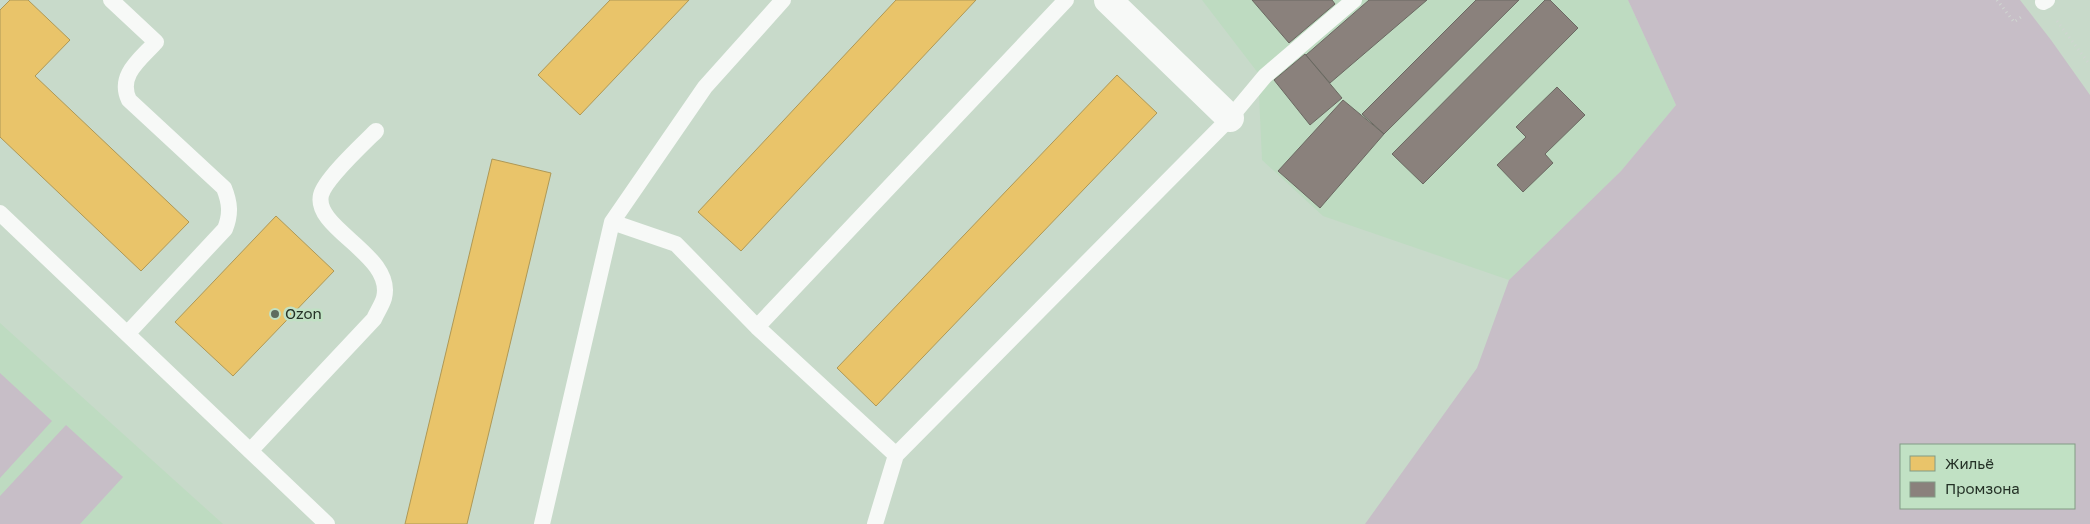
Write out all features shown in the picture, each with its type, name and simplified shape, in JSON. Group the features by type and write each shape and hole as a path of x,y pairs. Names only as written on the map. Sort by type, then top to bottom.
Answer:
{"street":[{"path":"1108,0 1230,118"}],"lane":[{"path":"111,0 156,42 129,72 125,86 130,100 224,188 230,207 225,229 127,334"},
{"path":"542,524 612,222 705,87 783,0"},
{"path":"757,327 1066,0"},
{"path":"875,524 896,455 1230,118 1264,76 1354,0"},
{"path":"250,451 374,319 384,298 383,278 370,259 328,220 322,208 320,196 326,184 376,131"},
{"path":"0,213 328,524"},
{"path":"612,222 676,244 757,327 896,455"}],"path":[{"path":"1998,0 2014,22 2045,1 2090,65"}],"shaded area":[{"path":"1202,0 1628,0 1676,105 1621,171 1509,280 1323,216 1262,160 1258,73"},
{"path":"1628,0 2020,0 2090,95 2090,524 1365,524 1477,368 1509,280 1621,171 1676,105"},
{"path":"0,323 223,524 0,524"},
{"path":"0,373 52,421 0,478"},
{"path":"66,425 123,477 80,524 0,524 0,496"}],"building: Жильё":[{"path":"10,0 28,0 70,40 35,76 189,222 141,271 0,137 0,10"},
{"path":"610,0 689,0 580,115 538,75"},
{"path":"896,0 976,0 741,251 698,212"},
{"path":"1117,75 1157,113 876,406 837,368"},
{"path":"492,159 551,173 467,524 405,524"},
{"path":"276,216 334,271 233,376 175,322"}],"building: Промзона":[{"path":"1252,0 1332,0 1335,4 1289,43"},
{"path":"1369,0 1427,0 1330,83 1306,55"},
{"path":"1476,0 1519,0 1384,134 1362,114"},
{"path":"1545,0 1550,0 1578,28 1423,184 1392,154"},
{"path":"1305,54 1342,98 1310,125 1274,80"},
{"path":"1557,87 1585,115 1545,154 1553,163 1523,192 1497,165 1526,137 1516,127"},
{"path":"1343,100 1384,134 1320,208 1278,171"}],"place":[{"name":"Ozon","path":"275,314"}]}
